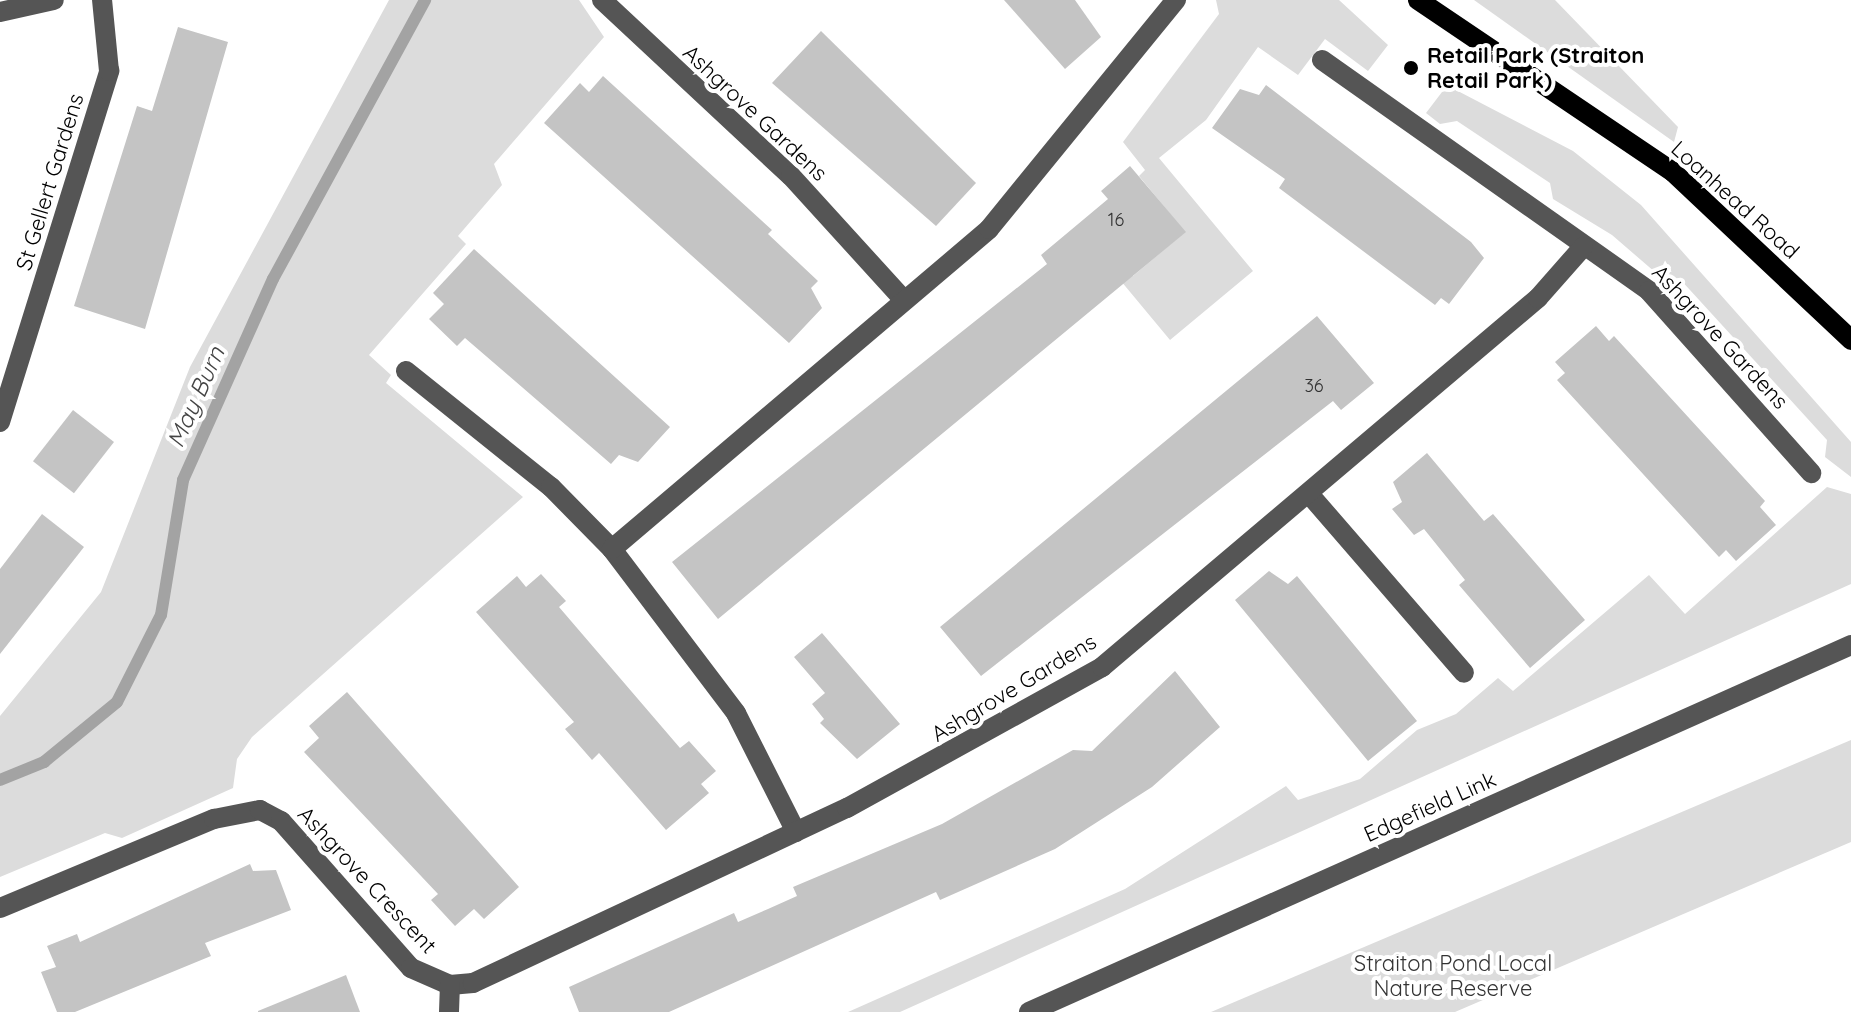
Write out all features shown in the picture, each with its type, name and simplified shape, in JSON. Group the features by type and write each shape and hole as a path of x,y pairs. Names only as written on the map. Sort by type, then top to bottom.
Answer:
{"main road":[{"name":"Loanhead Road","path":"1418,0 1673,172 1851,340"}],"street":[{"path":"0,12 54,0"},
{"name":"St Gellert Gardens","path":"0,422 109,71 102,0"},
{"name":"Ashgrove Gardens","path":"602,0 791,176 904,300"},
{"path":"612,549 904,300 1020,195 1176,0"},
{"name":"Ashgrove Gardens","path":"1322,60 1649,291 1811,473"},
{"name":"Ashgrove Gardens","path":"450,985 473,983 796,832 932,765 1102,667 1310,495 1538,298 1583,247"},
{"path":"406,371 551,487 612,549 736,713 796,832"},
{"path":"1310,495 1464,673"},
{"name":"Edgefield Link","path":"1029,1012 1851,645"},
{"name":"Ashgrove Crescent","path":"0,908 214,819 260,810 281,821 411,968 450,985"},
{"path":"449,1012 450,985"}],"green space":[{"path":"389,0 579,0 604,37 494,164 502,185 458,236 466,244 369,355 391,375 386,383 523,497 252,737 237,759 233,788 122,838 105,833 0,877 0,716 101,592 190,367"},
{"path":"1216,0 1339,0 1388,45 1368,71 1325,39 1298,75 1258,47 1206,120 1159,158 1253,271 1170,340 1106,263 1133,276 1185,232 1139,176 1145,170 1123,142 1219,14"},
{"path":"1474,0 1555,0 1678,127 1674,142"},
{"path":"1454,89 1573,151 1641,205 1851,442 1851,477 1825,457 1827,440 1679,278 1663,279 1612,235 1553,199 1550,183 1457,121 1440,124 1426,113 1442,92"},
{"path":"1827,487 1851,494 1851,584 900,1012 848,1012 1125,889 1286,786 1298,800 1360,779 1417,730 1456,714 1498,678 1513,691 1649,575 1685,614"},
{"name":"Straiton Pond Local Nature Reserve","path":"1851,740 1851,842 1455,1012 1211,1012"}],"building":[{"path":"1004,0 1075,0 1101,37 1065,69"},
{"path":"178,27 228,42 145,329 74,306 137,106 152,111"},
{"path":"821,31 976,183 936,226 772,83"},
{"path":"603,76 772,230 768,234 818,281 811,288 822,308 789,343 544,123 580,83 589,92"},
{"path":"1266,85 1471,242 1484,258 1449,304 1441,298 1435,305 1279,188 1285,179 1212,128 1240,89 1259,95"},
{"path":"1130,166 1186,232 718,619 672,562 1047,264 1041,255 1108,199 1101,191"},
{"path":"474,249 670,427 638,462 619,455 611,464 465,338 457,346 429,319 444,304 433,293"},
{"path":"1317,316 1374,383 1341,410 1333,401 981,676 940,627"},
{"path":"1596,326 1609,341 1614,336 1765,501 1760,507 1776,525 1736,561 1726,550 1719,557 1557,380 1565,373 1555,362"},
{"path":"73,410 114,442 74,493 33,461"},
{"path":"1427,453 1484,521 1493,514 1585,620 1530,668 1459,585 1465,580 1424,529 1414,535 1392,509 1402,502 1393,482"},
{"path":"42,514 84,547 0,654 0,569"},
{"path":"1269,571 1288,584 1297,576 1417,721 1368,761 1235,600"},
{"path":"541,574 566,601 559,607 680,748 689,741 716,771 701,784 709,793 666,830 599,753 592,760 565,729 574,722 476,612 517,576 526,587"},
{"path":"822,633 900,724 857,759 820,723 824,719 812,704 825,693 794,657"},
{"path":"1175,671 1220,727 1152,787 1055,849 940,900 936,892 669,1012 579,1012 569,987 734,913 738,922 797,896 793,887 942,824 1073,750 1092,751"},
{"path":"347,692 519,887 484,919 474,909 455,926 431,900 438,894 304,752 319,738 309,726"},
{"path":"250,864 253,871 276,870 291,910 205,943 211,956 75,1012 57,1012 41,972 56,967 47,946 77,934 80,942"},
{"path":"346,975 360,1012 258,1012 258,1011"}],"waterway":[{"name":"May Burn","path":"0,780 44,762 117,702 161,615 183,480 273,279 425,0"}],"place":[{"name":"Retail Park (Straiton Retail Park)","path":"1411,68"}]}
